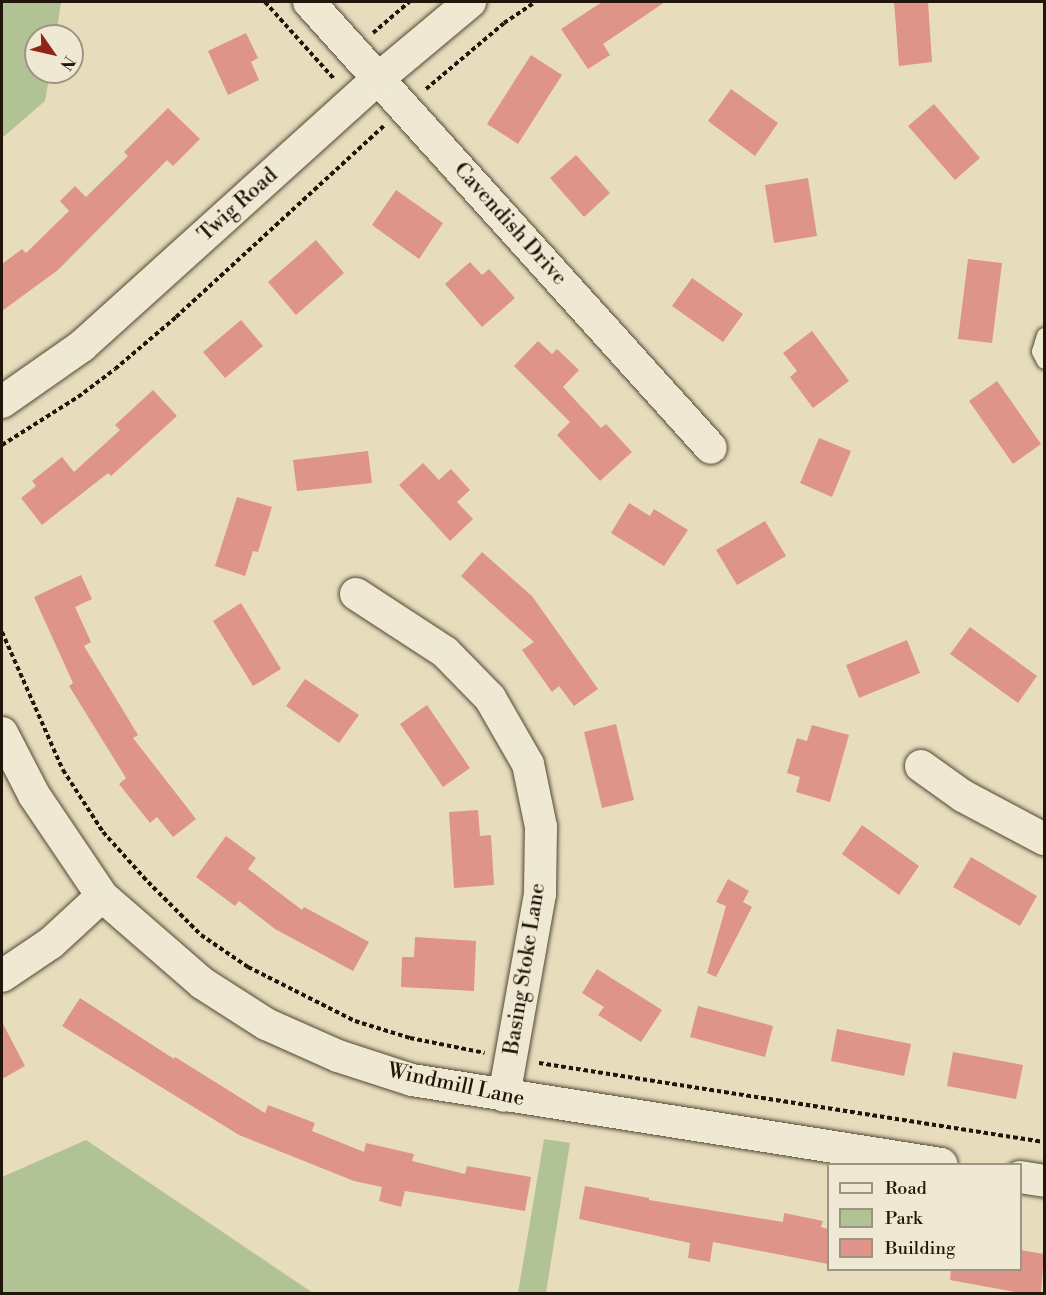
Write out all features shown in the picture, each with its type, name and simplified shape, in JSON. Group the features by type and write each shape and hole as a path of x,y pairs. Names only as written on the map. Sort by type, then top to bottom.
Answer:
{"street":[{"name":"Cavendish Drive","path":"309,2 711,448"},
{"name":"Twig Road","path":"2,402 82,346 379,78 470,2"},
{"name":"Basing Stoke Lane","path":"356,594 445,652 490,698 528,765 541,827 540,894 504,1096"},
{"name":"Windmill Lane","path":"2,733 33,795 102,896 202,983 266,1024 338,1056 412,1080 935,1163"},
{"path":"921,766 963,796 1044,839"},
{"path":"2,976 51,943 102,896"},
{"path":"1022,1177 1044,1181"}],"lane":[{"path":"1044,335 1040,351 1044,361"}],"path":[{"path":"265,2 379,130"},
{"path":"2,445 78,397 115,369 176,317 405,107 504,23 535,2"},
{"path":"2,632 63,770 103,832 201,935 248,967 355,1021 410,1038 512,1057 1044,1142"}],"green space":[{"path":"2,2 61,2 58,24 24,24 24,84 48,84 45,101 2,138"},
{"path":"544,1139 570,1143 546,1293 518,1293"},
{"path":"86,1140 313,1293 2,1293 2,1177"}],"building":[{"path":"602,2 665,2 603,44 610,55 588,69 561,29"},
{"path":"894,2 928,2 932,62 899,66"},
{"path":"246,33 258,58 251,62 259,80 228,95 208,51"},
{"path":"531,55 562,75 518,144 487,124"},
{"path":"731,89 778,123 755,156 708,121"},
{"path":"934,104 980,158 955,180 908,126"},
{"path":"168,108 200,139 173,166 167,160 58,270 2,311 2,264 22,249 26,253 69,211 60,201 75,186 86,197 128,156 124,152"},
{"path":"576,155 610,193 584,217 550,178"},
{"path":"808,178 817,236 774,243 765,185"},
{"path":"396,190 443,223 419,259 372,225"},
{"path":"316,240 344,273 296,315 268,282"},
{"path":"968,259 1002,263 992,343 958,339"},
{"path":"470,262 482,275 489,269 515,298 482,327 445,284"},
{"path":"692,278 743,314 723,342 672,306"},
{"path":"241,320 263,346 225,378 203,352"},
{"path":"812,331 849,381 813,408 790,377 797,371 783,353"},
{"path":"538,341 552,354 557,349 579,370 563,387 601,428 606,424 632,452 600,481 557,435 570,422 514,366"},
{"path":"997,381 1041,444 1013,464 969,401"},
{"path":"153,390 177,416 111,476 108,473 42,525 21,498 36,486 32,481 62,457 74,472 120,430 115,425"},
{"path":"819,438 851,451 832,497 800,483"},
{"path":"368,451 372,483 297,491 293,460"},
{"path":"423,463 439,480 451,469 470,490 457,502 473,519 450,541 399,485"},
{"path":"237,497 272,507 258,552 253,551 245,576 215,566"},
{"path":"629,503 650,516 654,509 688,530 664,566 611,533"},
{"path":"765,521 786,556 737,585 716,550"},
{"path":"482,552 532,596 598,689 574,706 559,686 552,692 522,650 534,642 461,576"},
{"path":"81,575 92,599 75,607 91,642 84,646 138,735 133,738 196,819 173,837 157,817 150,823 119,784 126,778 69,686 73,683 34,597"},
{"path":"241,603 281,669 253,686 213,621"},
{"path":"970,627 1037,676 1018,703 950,654"},
{"path":"907,640 920,673 859,698 846,665"},
{"path":"305,679 359,715 339,743 286,706"},
{"path":"427,705 470,768 443,787 400,724"},
{"path":"616,724 634,800 602,808 584,732"},
{"path":"812,725 849,735 830,802 796,792 800,777 787,773 797,738 807,741"},
{"path":"478,810 480,836 491,835 494,885 454,888 449,812"},
{"path":"862,825 919,866 899,895 842,854"},
{"path":"226,836 256,858 248,869 302,910 304,907 369,942 353,971 275,929 239,901 235,906 196,877"},
{"path":"971,857 1037,896 1020,926 953,887"},
{"path":"728,879 749,891 743,902 752,907 716,977 707,973 726,906 716,902"},
{"path":"415,937 476,941 474,991 401,987 402,957 414,957"},
{"path":"597,969 662,1010 641,1042 598,1015 604,1007 582,993"},
{"path":"80,998 174,1059 175,1057 265,1113 268,1105 315,1123 312,1131 364,1152 366,1143 414,1154 412,1161 465,1174 467,1166 531,1177 525,1211 405,1191 401,1207 379,1201 382,1187 354,1181 239,1135 62,1026"},
{"path":"698,1006 773,1026 765,1057 690,1037"},
{"path":"2,1022 25,1066 2,1079"},
{"path":"837,1029 911,1044 904,1076 831,1061"},
{"path":"953,1052 1023,1065 1016,1099 947,1086"},
{"path":"585,1186 649,1198 649,1200 783,1222 784,1213 823,1221 821,1227 827,1229 827,1264 713,1242 710,1262 688,1258 690,1243 579,1219"},
{"path":"1022,1250 1044,1254 1041,1293 1021,1293 950,1280 951,1271 1022,1271"}]}
